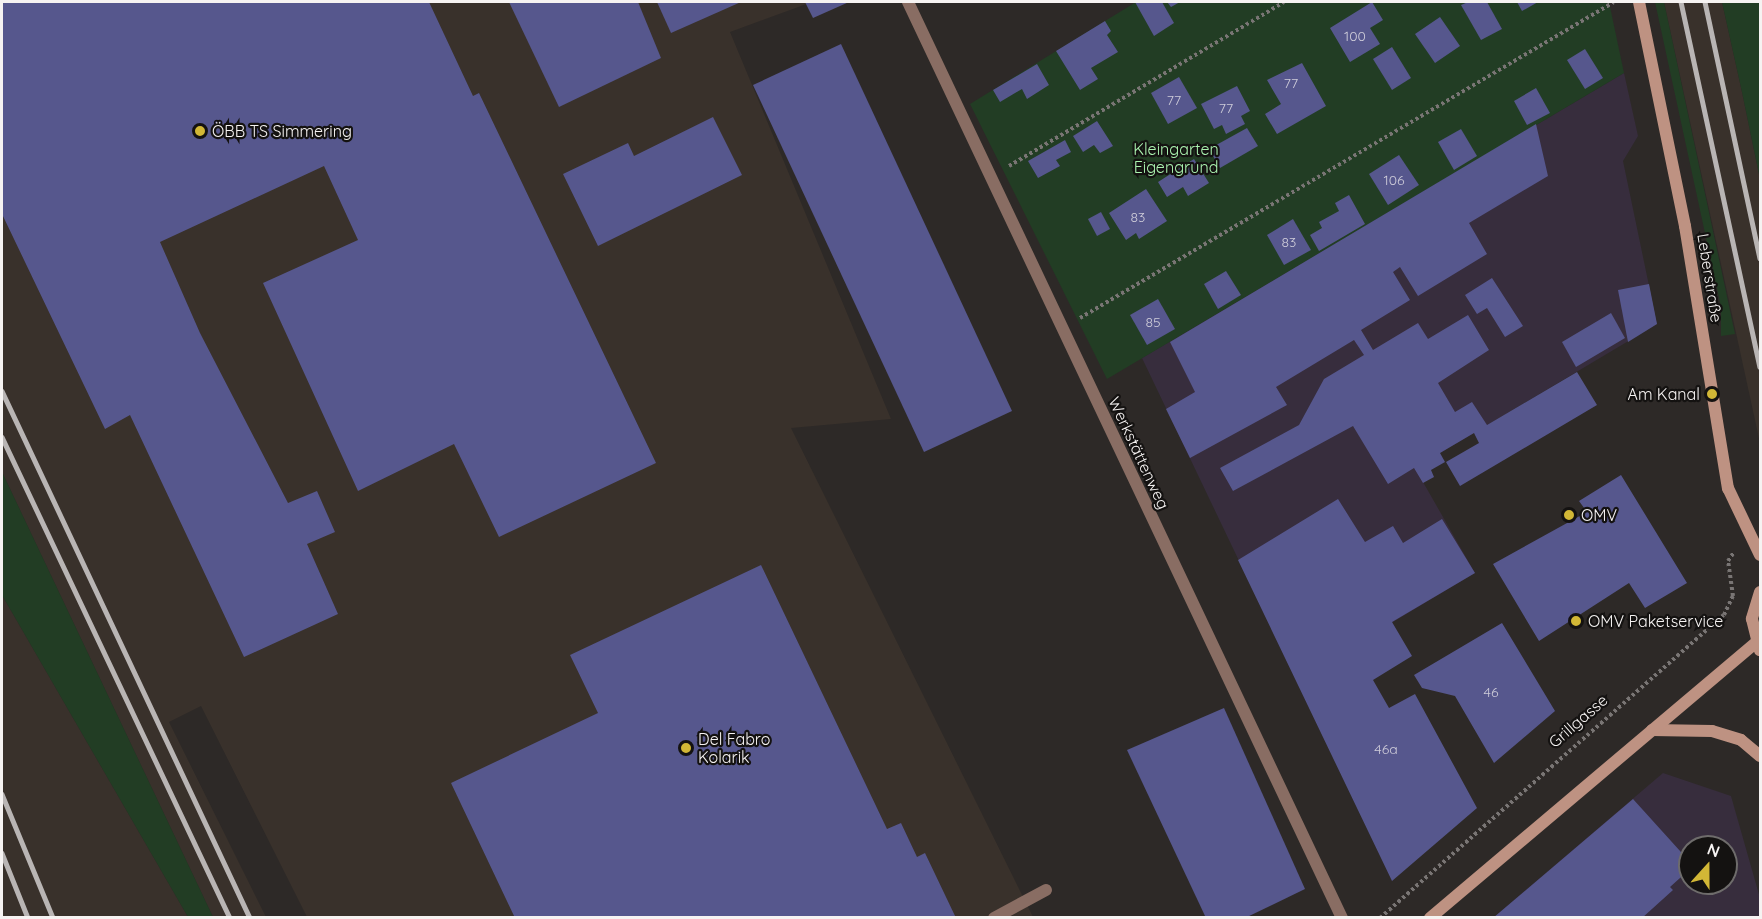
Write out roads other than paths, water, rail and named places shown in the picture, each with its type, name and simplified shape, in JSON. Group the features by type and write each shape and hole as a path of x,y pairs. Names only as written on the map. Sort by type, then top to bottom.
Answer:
{"main road":[{"name":"Leberstraße","path":"1639,2 1685,226 1728,488 1761,555"},
{"path":"1430,918 1652,730 1759,646 1752,619 1761,592"},
{"path":"1652,730 1712,730 1742,740 1761,756"}],"street":[{"name":"Werkstättenweg","path":"908,2 1342,918"},
{"path":"994,918 1046,890"}],"railway":[{"path":"1681,2 1760,367"},
{"path":"1705,2 1760,258"},
{"path":"2,391 250,918"},
{"path":"2,437 230,918"},
{"path":"2,794 53,918"},
{"path":"2,853 28,918"}],"place":[{"name":"ÖBB TS Simmering","path":"200,131"},
{"name":"Am Kanal","path":"1712,394"},
{"name":"OMV","path":"1569,515"},
{"name":"OMV Paketservice","path":"1576,621"},
{"name":"Del Fabro Kolarik","path":"686,748"}],"park label":[{"name":"Kleingarten Eigengrund","path":"1176,158"}]}
